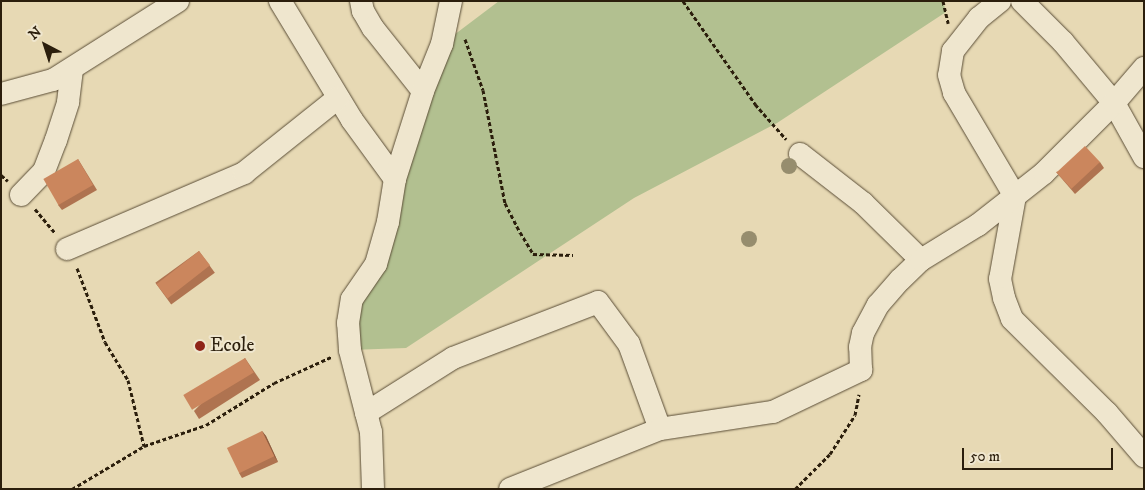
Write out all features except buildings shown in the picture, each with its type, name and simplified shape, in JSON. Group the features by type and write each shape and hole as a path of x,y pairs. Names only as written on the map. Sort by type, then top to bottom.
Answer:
{"street":[{"path":"1,94 53,80 72,70 178,1"},
{"path":"280,1 338,98 395,179"},
{"path":"362,1 363,11 373,28 423,91"},
{"path":"379,487 366,413 350,350 348,324 352,298 376,264 388,222 395,179 423,91 442,44 451,1"},
{"path":"1000,1 979,18 953,50 949,75 954,94 1015,196 1000,279 1012,319 1107,412 1144,456"},
{"path":"1022,1 1063,42 1114,103 1144,157"},
{"path":"510,489 660,429 773,412 861,370 860,346 863,333 878,305 900,280 921,260 978,225 1044,173 1114,103 1144,68"},
{"path":"21,195 44,171 68,102 72,70"},
{"path":"67,248 244,173 338,98"},
{"path":"800,154 863,202 921,260"},
{"path":"366,413 453,358 598,302 629,344 660,429"}],"path":[{"path":"683,1 755,104 800,154"},
{"path":"464,37 483,90 505,203 533,254 573,255"},
{"path":"1,175 50,224 72,256 105,342 128,380 144,446"},
{"path":"72,489 144,446 206,425 274,383 350,350"},
{"path":"795,489 830,454 854,415 861,370"}],"green space":[{"path":"499,1 943,1 946,12 777,123 634,198 406,348 350,350 348,323 442,44"}],"place":[{"name":"Ecole","path":"200,346"}]}
